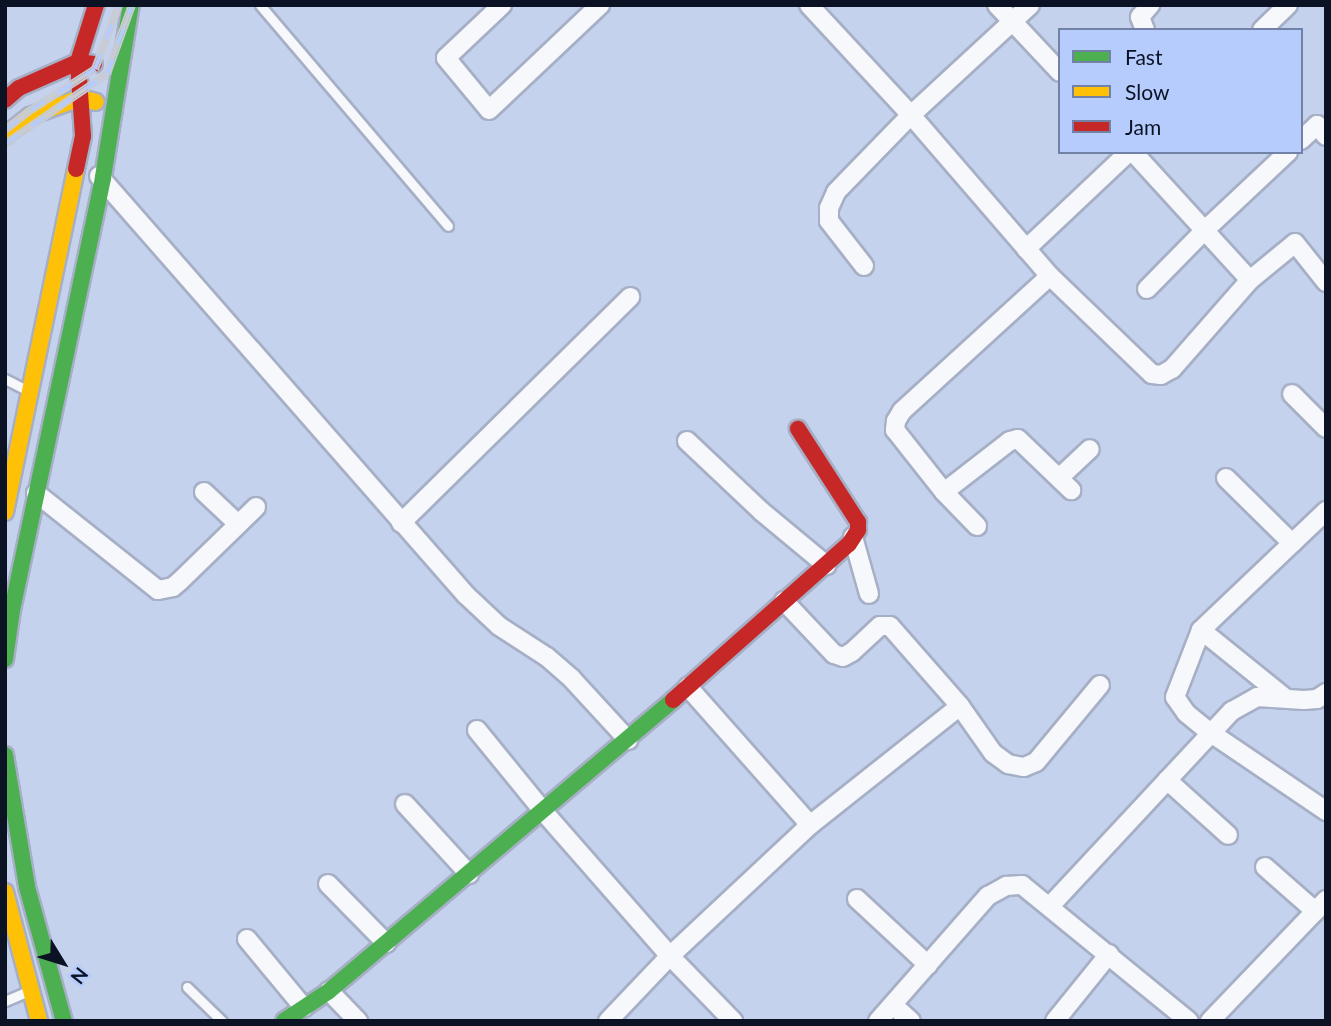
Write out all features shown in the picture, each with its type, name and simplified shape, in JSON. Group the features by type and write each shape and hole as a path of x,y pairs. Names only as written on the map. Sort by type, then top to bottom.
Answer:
{"main road":[{"path":"5,512 82,142 78,62 96,5"},
{"path":"5,659 36,493 103,177 131,5"},
{"path":"5,100 19,88 78,62 119,68"},
{"path":"5,136 30,116 80,99 113,106"},
{"path":"40,113 72,130 82,142"},
{"path":"284,1021 329,991 628,740 826,565 853,537 859,530 858,522 798,429"},
{"path":"5,755 27,887 64,1021"},
{"path":"6,901 39,1021"}],"street":[{"path":"502,5 446,58 489,110 600,5"},
{"path":"809,5 911,116 1050,276 1152,374 1161,375 1172,369 1250,280 1295,243 1326,282"},
{"path":"997,5 1058,70"},
{"path":"864,266 830,221 829,208 836,192 911,116 1030,5"},
{"path":"1144,28 1140,17 1150,5"},
{"path":"1264,28 1288,5"},
{"path":"1303,138 1317,125 1326,136"},
{"path":"1026,249 1129,154"},
{"path":"1133,154 1250,280"},
{"path":"1147,289 1286,154"},
{"path":"76,170 103,177 401,523 466,594 499,626 547,657 572,679 628,740"},
{"path":"977,526 944,492 895,430 896,421 902,411 1050,276"},
{"path":"401,523 630,297"},
{"path":"1292,394 1326,428"},
{"path":"944,492 1010,441 1017,439 1065,484 1090,449"},
{"path":"687,440 761,511 826,565"},
{"path":"1226,478 1292,543"},
{"path":"204,492 238,524"},
{"path":"36,493 158,590 173,587 256,507"},
{"path":"1326,511 1201,630 1175,697 1186,713 1211,733 1326,811"},
{"path":"853,537 869,594"},
{"path":"785,601 834,654 842,657 852,652 880,626 890,626 960,706 993,753 1008,764 1024,767 1045,753 1100,685"},
{"path":"1201,630 1284,697"},
{"path":"688,687 810,825"},
{"path":"1051,906 1211,733 1244,703 1257,697 1317,699 1326,692"},
{"path":"608,1021 670,956 810,825 960,706"},
{"path":"477,730 543,811 670,956 733,1021"},
{"path":"1167,780 1228,835"},
{"path":"405,804 469,874"},
{"path":"1210,1021 1320,906 1265,867"},
{"path":"328,884 386,943"},
{"path":"878,1021 988,896 1006,886 1022,885 1189,1021"},
{"path":"6,901 27,887"},
{"path":"857,899 928,965"},
{"path":"247,939 304,1008"},
{"path":"1055,1021 1109,954"},
{"path":"329,991 358,1021"},
{"path":"893,1005 911,1021"}],"lane":[{"path":"260,5 448,226"},
{"path":"5,379 30,392"},
{"path":"187,986 222,1021"},
{"path":"5,1001 30,990"}],"railway":[{"path":"5,130 95,69 119,5"},
{"path":"5,144 107,74 132,5"}],"traffic: fast":[{"path":"5,659 12,610 103,177 131,5"},
{"path":"284,1021 329,991 673,700"},
{"path":"5,755 27,887 64,1021"}],"traffic: slow":[{"path":"5,136 30,116 80,98 96,102"},
{"path":"5,512 76,169"},
{"path":"5,892 39,1021"}],"traffic: jam":[{"path":"76,169 83,136 78,62 96,5"},
{"path":"5,100 19,88 78,62 94,64"},
{"path":"673,700 849,544 858,530 858,522 798,429"}]}
